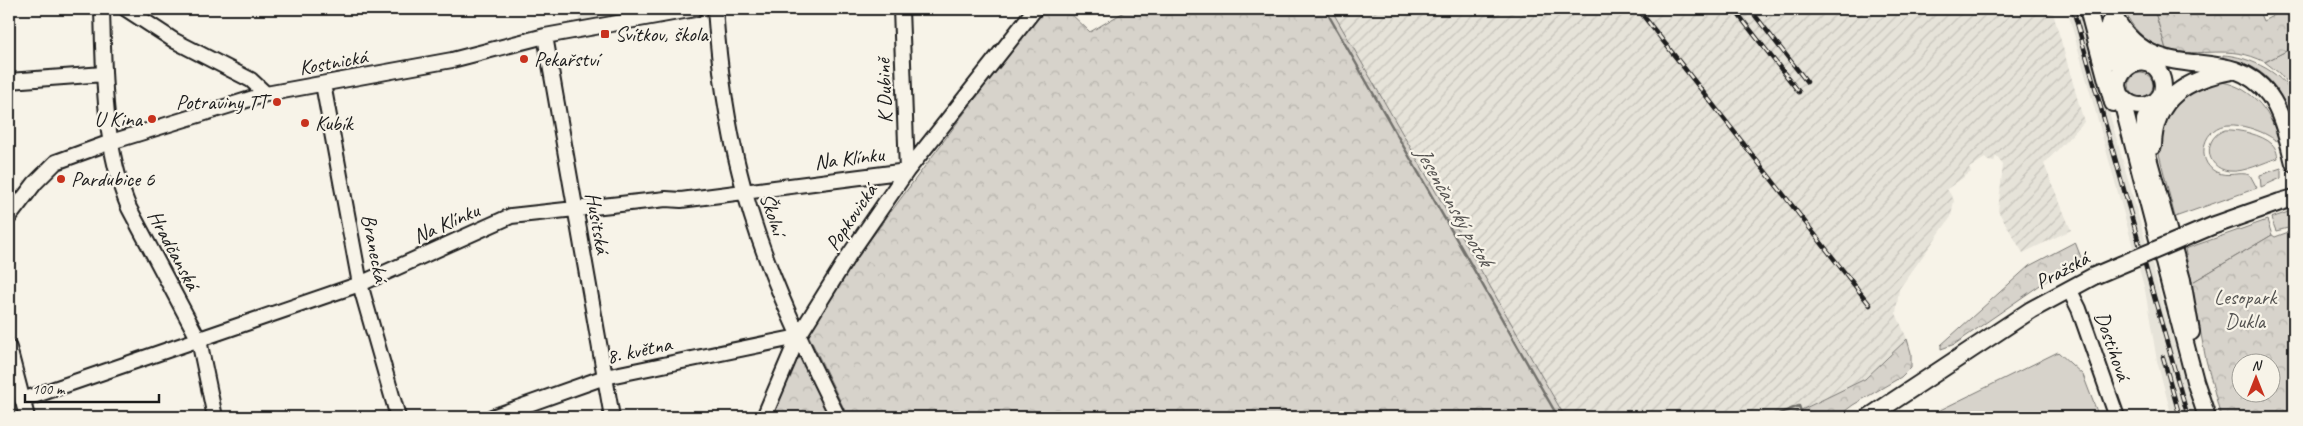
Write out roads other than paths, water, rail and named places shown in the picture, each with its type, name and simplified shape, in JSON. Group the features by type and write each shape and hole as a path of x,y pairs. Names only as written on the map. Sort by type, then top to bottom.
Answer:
{"main road":[{"path":"2088,9 2114,107 2153,218"},
{"path":"2093,9 2102,37 2120,66 2121,74 2118,86 2195,381 2207,417"},
{"path":"2105,9 2110,27 2117,41 2130,56 2158,70 2163,80 2162,91"},
{"path":"2110,9 2127,36 2152,54 2174,62 2208,63 2249,78 2268,94 2280,115 2293,156"},
{"path":"2121,74 2130,65 2143,62"},
{"path":"2158,70 2173,72 2206,66 2233,71"},
{"path":"2207,417 2182,280 2144,138 2146,116 2162,91 2175,82 2187,77 2215,71 2233,71"},
{"path":"2157,191 2153,139 2156,125 2164,107 2173,96 2188,84 2214,74 2233,71"},
{"path":"2121,95 2132,105 2142,107 2152,104"},
{"name":"Pražská","path":"1869,417 1996,332 2094,276 2204,229 2287,200"}],"street":[{"name":"Hradčanská","path":"102,9 104,74 111,142 122,190 129,208 199,340 215,417"},
{"path":"126,9 168,37 251,80 266,94"},
{"name":"Kostnická","path":"9,217 49,167 66,157 266,94 452,60 545,36 695,9"},
{"name":"Školní","path":"715,9 725,101 745,192 765,256 798,337 838,417"},
{"name":"K Dubině","path":"901,9 907,171"},
{"name":"Popkovická","path":"764,417 798,337 847,258 907,171 1035,9"},
{"name":"Husitská","path":"545,36 612,417"},
{"path":"9,80 104,74"},
{"name":"Branecká","path":"324,84 360,284 398,417"},
{"name":"Na Klínku","path":"22,400 360,284 505,218 666,199 678,200 907,171"},
{"name":"Dostihová","path":"2069,289 2079,309 2116,417"},
{"name":"8. května","path":"492,417 605,377 798,337"},
{"path":"9,348 27,417"}],"waterway":[{"name":"Jesenčanský potok","path":"1325,9 1558,417"},
{"path":"9,403 13,417"},
{"name":"Jesenčanský potok","path":"1771,417 1799,406 1803,417"}],"railway":[{"path":"1638,9 1870,305"},
{"path":"1734,9 1799,92"},
{"path":"1750,9 1807,82"},
{"path":"2073,9 2188,417"},
{"path":"2163,357 2180,417"}],"place":[{"name":"Svítkov, škola","path":"605,34"},
{"name":"Pekařství","path":"524,59"},
{"name":"Potraviny TT","path":"277,102"},
{"name":"U Kina","path":"152,119"},
{"name":"Kubík","path":"305,123"},
{"name":"Pardubice 6","path":"61,179"}],"park label":[{"name":"Lesopark Dukla","path":"2245,309"}]}
